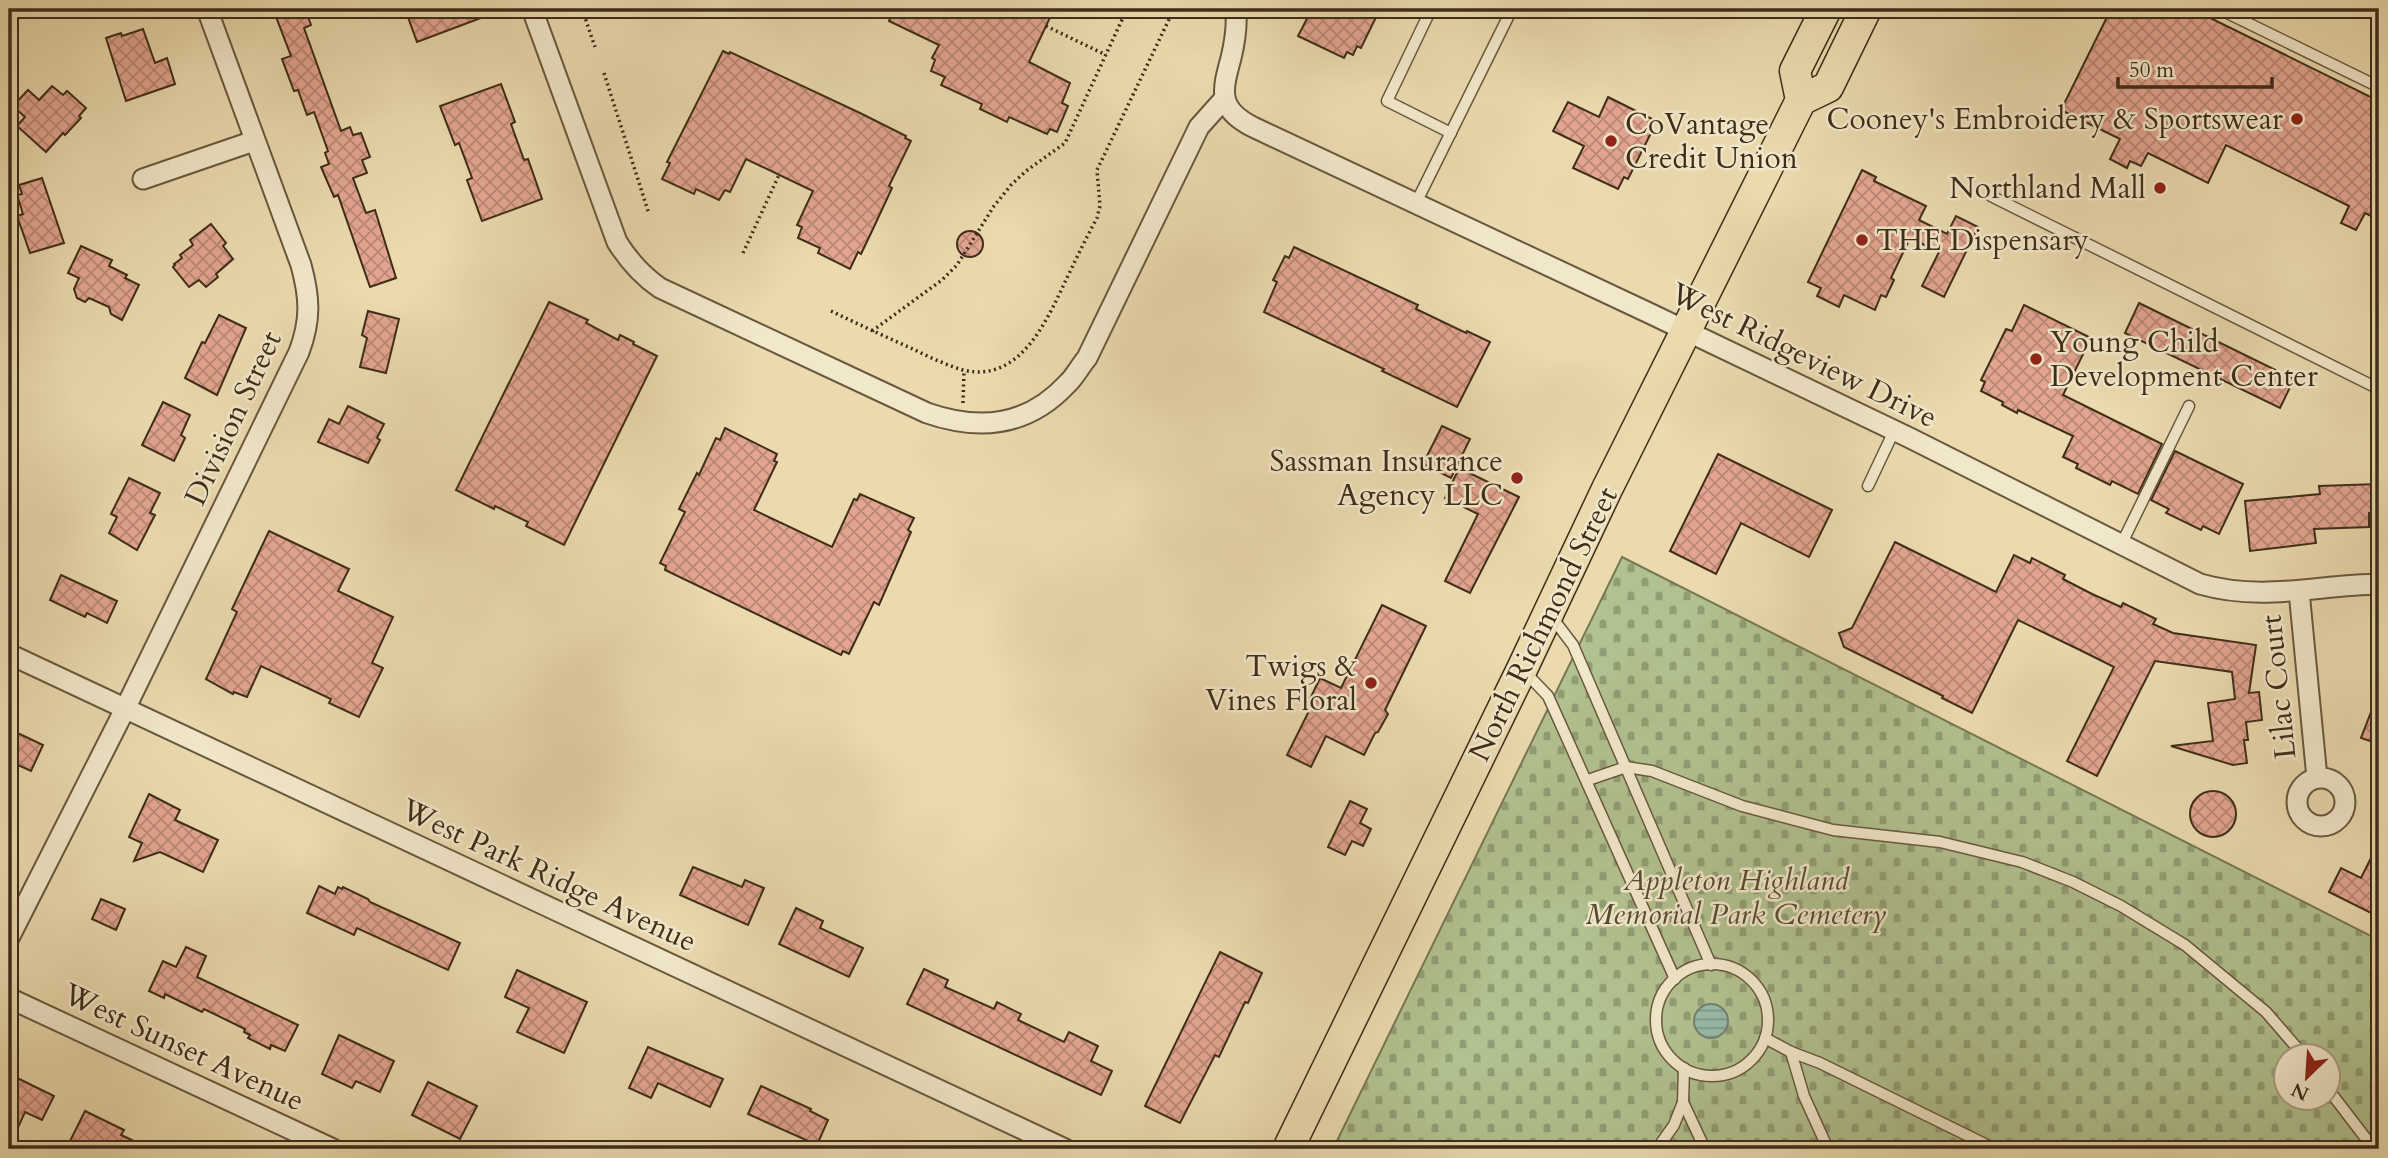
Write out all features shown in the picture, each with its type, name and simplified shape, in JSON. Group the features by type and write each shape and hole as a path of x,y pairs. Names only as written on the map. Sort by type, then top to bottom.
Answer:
{"main road":[{"path":"1826,9 1796,71 1801,100 1828,87 1866,9"},
{"name":"North Richmond Street","path":"1293,1146 1607,489 1801,100"}],"street":[{"name":"Division Street","path":"9,938 125,709 307,332 308,291 301,265 207,9"},
{"path":"532,9 617,242 629,261 645,278 660,288 927,413 962,423 982,425 1025,415 1044,405 1068,384 1087,358 1199,127 1224,99 1224,80 1234,42 1236,9"},
{"name":"West Ridgeview Drive","path":"1224,99 1243,122 1686,330 2200,584 2246,594 2379,584"},
{"path":"143,179 254,141"},
{"name":"Lilac Court","path":"2299,591 2318,778"},
{"name":"West Park Ridge Avenue","path":"9,654 1065,1149"},
{"name":"West Sunset Avenue","path":"9,998 333,1149"}],"lane":[{"path":"1431,9 1387,101 1451,133"},
{"path":"1416,203 1512,9"},
{"path":"2219,9 2379,87"},
{"path":"1991,197 2379,389"},
{"path":"2121,545 2189,406"},
{"path":"1868,486 1894,431"},
{"path":"1549,613 1573,645 1711,965"},
{"path":"1522,669 1548,696 1588,780 1675,979"},
{"path":"1588,780 1626,766 1652,771 1742,806 1820,827 1940,842 2022,862 2073,882 2121,906 2185,945 2266,1012 2292,1042"},
{"path":"1711,965 1737,970 1757,987 1768,1012 1765,1038 1758,1053 1746,1065 1732,1073 1707,1075 1684,1068 1672,1059 1664,1047 1657,1026 1659,1004 1675,979 1685,971 1711,965"},
{"path":"1765,1038 1791,1052 1820,1062 1995,1149"},
{"path":"1791,1052 1804,1096 1828,1149"},
{"path":"1657,1149 1674,1125 1683,1102 1684,1068"},
{"path":"1683,1102 1705,1149"},
{"path":"2342,1106 2374,1149"}],"path":[{"path":"582,9 595,47"},
{"path":"872,331 942,280 957,265 994,206 1011,186 1026,171 1065,143 1128,9"},
{"path":"831,311 942,363 964,370 993,370 1027,349 1039,333 1097,218 1100,206 1097,170 1174,9"},
{"path":"1046,26 1106,55"},
{"path":"604,73 649,214"},
{"path":"743,253 779,175"},
{"path":"962,423 964,370"}],"green space":[{"name":"Appleton Highland Memorial Park Cemetery","path":"1622,557 2379,940 2379,1149 1333,1149"}],"shaded area":[{"path":"1711,1004 1723,1009 1728,1021 1723,1033 1711,1038 1699,1033 1694,1021 1699,1009"}],"building":[{"path":"273,9 305,9 311,25 304,28 341,131 350,127 353,135 361,133 370,157 362,160 367,173 353,178 366,213 375,210 396,278 370,287 338,195 334,197 321,167 329,164 325,153 328,151 314,112 307,115 282,59 291,56"},
{"path":"405,9 501,9 502,10 417,42"},
{"path":"895,9 1054,9 1029,62 1070,83 1062,103 1068,106 1057,132 1050,129 1047,134 1009,117 1007,122 980,109 982,104 941,85 945,77 931,71 935,60 932,58 939,45 889,21"},
{"path":"1312,9 1380,9 1361,48 1357,46 1353,55 1347,52 1344,58 1298,36"},
{"path":"2111,9 2192,9 2379,101 2379,220 2365,213 2356,230 2341,223 2349,206 2226,145 2208,183 2148,153 2141,166 2130,161 2127,168 2110,159 2120,139 2061,110"},
{"path":"143,29 155,63 167,58 175,84 126,101 106,38"},
{"path":"723,51 860,113 911,141 889,186 892,188 872,231 850,269 818,253 820,248 798,238 802,227 797,225 813,191 746,159 730,192 725,190 719,200 696,189 694,194 662,179 670,163 667,162"},
{"path":"501,84 515,122 511,124 524,160 528,159 542,199 482,221 467,180 472,178 459,143 455,145 440,106"},
{"path":"52,86 63,95 67,91 86,108 79,116 81,118 46,152 17,126 25,117 13,106 28,90 39,100"},
{"name":"CoVantage Credit Union","path":"1608,97 1652,119 1647,129 1652,131 1628,179 1624,177 1618,189 1573,168 1584,146 1553,131 1568,102 1599,117"},
{"path":"1862,170 1876,177 1874,181 1926,206 1919,220 1947,234 1956,216 1978,227 1944,297 1922,286 1939,252 1910,238 1891,278 1894,280 1886,297 1881,295 1875,310 1844,295 1839,307 1817,296 1821,288 1808,282"},
{"path":"42,178 64,243 30,253 17,216 23,214 17,195 22,194 19,185"},
{"path":"211,224 226,243 223,246 233,259 206,287 199,280 189,287 173,267 174,264 182,258 180,255 193,245 190,240"},
{"path":"970,231 979,235 983,244 979,253 970,257 961,253 957,244 961,235"},
{"path":"81,246 112,260 109,266 139,285 122,320 111,314 109,307 89,298 85,302 77,298 74,289 79,278 68,273"},
{"path":"1294,247 1418,305 1416,309 1490,342 1457,407 1264,312 1277,282 1273,280 1285,256 1289,258"},
{"path":"549,302 588,320 586,323 618,340 620,335 657,356 564,545 526,526 528,522 456,490"},
{"path":"2139,303 2294,379 2280,408 2125,333"},
{"path":"2024,305 2091,338 2063,395 2162,444 2138,494 2112,481 2110,485 2076,468 2078,464 2063,457 2073,436 2018,410 2017,413 1981,391 1985,382 1981,380 2006,329 2012,331"},
{"path":"368,311 399,319 386,373 360,367 367,338 362,335"},
{"path":"219,315 246,328 217,395 185,378 202,342 205,343"},
{"path":"163,402 190,415 181,435 185,438 174,461 142,445"},
{"path":"348,406 384,424 377,438 380,440 368,463 318,442 329,419 339,424"},
{"path":"1442,426 1470,439 1451,478 1423,464"},
{"path":"725,428 777,454 774,461 777,462 754,510 832,547 854,499 857,500 860,494 914,518 908,530 911,532 879,605 874,602 849,654 843,651 841,655 665,570 666,566 660,563 685,512 679,509 716,438 720,440"},
{"path":"2175,451 2243,484 2219,534 2203,526 2201,530 2166,513 2169,509 2151,500"},
{"path":"1718,454 1832,510 1809,557 1741,523 1716,574 1670,551"},
{"path":"1459,468 1519,497 1470,593 1445,581 1478,514 1445,498"},
{"path":"129,478 160,493 150,513 155,515 137,550 109,533 117,517 111,514"},
{"path":"2379,484 2379,512 2369,513 2369,527 2314,529 2316,543 2250,551 2245,501 2320,494 2319,486"},
{"path":"269,531 349,569 338,591 393,617 372,663 383,668 359,717 329,703 331,699 261,666 247,697 234,692 233,694 206,679 237,612 232,609"},
{"path":"1895,542 1996,592 2014,555 2030,563 2032,558 2065,575 2063,579 2092,594 2121,607 2123,603 2156,619 2153,624 2173,633 2256,645 2249,693 2259,692 2262,720 2246,722 2248,740 2244,740 2247,763 2233,765 2171,746 2213,741 2208,703 2235,699 2232,672 2155,661 2097,776 2067,761 2114,667 2018,620 1972,713 1844,647 1839,633 1852,628"},
{"path":"61,575 117,601 107,623 87,613 85,617 50,600"},
{"name":"Twigs & Vines Floral","path":"1382,605 1426,626 1385,710 1388,714 1364,755 1326,736 1311,767 1287,755 1313,703 1309,701 1320,678 1341,688"},
{"path":"2379,694 2379,744 2361,738"},
{"path":"9,729 43,745 31,771 9,761"},
{"path":"2213,791 2229,798 2236,814 2229,830 2213,837 2197,830 2190,814 2197,798"},
{"path":"149,794 180,810 175,820 218,840 203,872 160,852 134,861 142,843 129,837"},
{"path":"1350,801 1367,809 1360,823 1371,829 1363,846 1352,841 1345,855 1328,847"},
{"path":"2379,842 2379,917 2329,892 2341,868 2361,878"},
{"path":"693,867 742,887 745,880 764,888 748,925 680,895"},
{"path":"319,886 335,894 338,887 343,887 460,943 448,970 357,928 354,935 307,913"},
{"path":"101,899 125,909 116,930 92,919"},
{"path":"796,908 823,921 820,928 863,948 849,977 779,944"},
{"path":"186,947 206,956 197,977 298,1025 285,1051 271,1045 270,1049 248,1038 250,1035 244,1032 245,1029 204,1009 202,1012 165,994 164,998 149,991 163,961 176,967"},
{"path":"1220,952 1262,973 1219,1057 1215,1055 1180,1123 1145,1106"},
{"path":"924,969 948,980 945,987 994,1009 997,1002 1021,1014 1018,1020 1064,1042 1069,1032 1098,1046 1091,1061 1112,1071 1101,1095 907,1004"},
{"path":"517,970 587,1002 564,1053 517,1032 529,1008 505,997"},
{"path":"339,1035 394,1061 380,1092 356,1081 352,1088 322,1074"},
{"path":"648,1047 723,1079 710,1107 658,1083 651,1098 629,1088"},
{"path":"9,1074 54,1096 42,1120 25,1112 9,1147"},
{"path":"428,1082 477,1106 460,1139 412,1115"},
{"path":"761,1086 811,1109 810,1111 828,1120 817,1145 748,1114"},
{"path":"85,1111 124,1130 121,1135 151,1149 78,1149 68,1145"}],"place":[{"name":"Cooney's Embroidery & Sportswear","path":"2297,119"},
{"name":"CoVantage Credit Union","path":"1611,141"},
{"name":"Northland Mall","path":"2160,188"},
{"name":"THE Dispensary","path":"1862,240"},
{"name":"Young Child Development Center","path":"2036,359"},
{"name":"Sassman Insurance Agency LLC","path":"1517,478"},
{"name":"Twigs & Vines Floral","path":"1371,683"}]}
